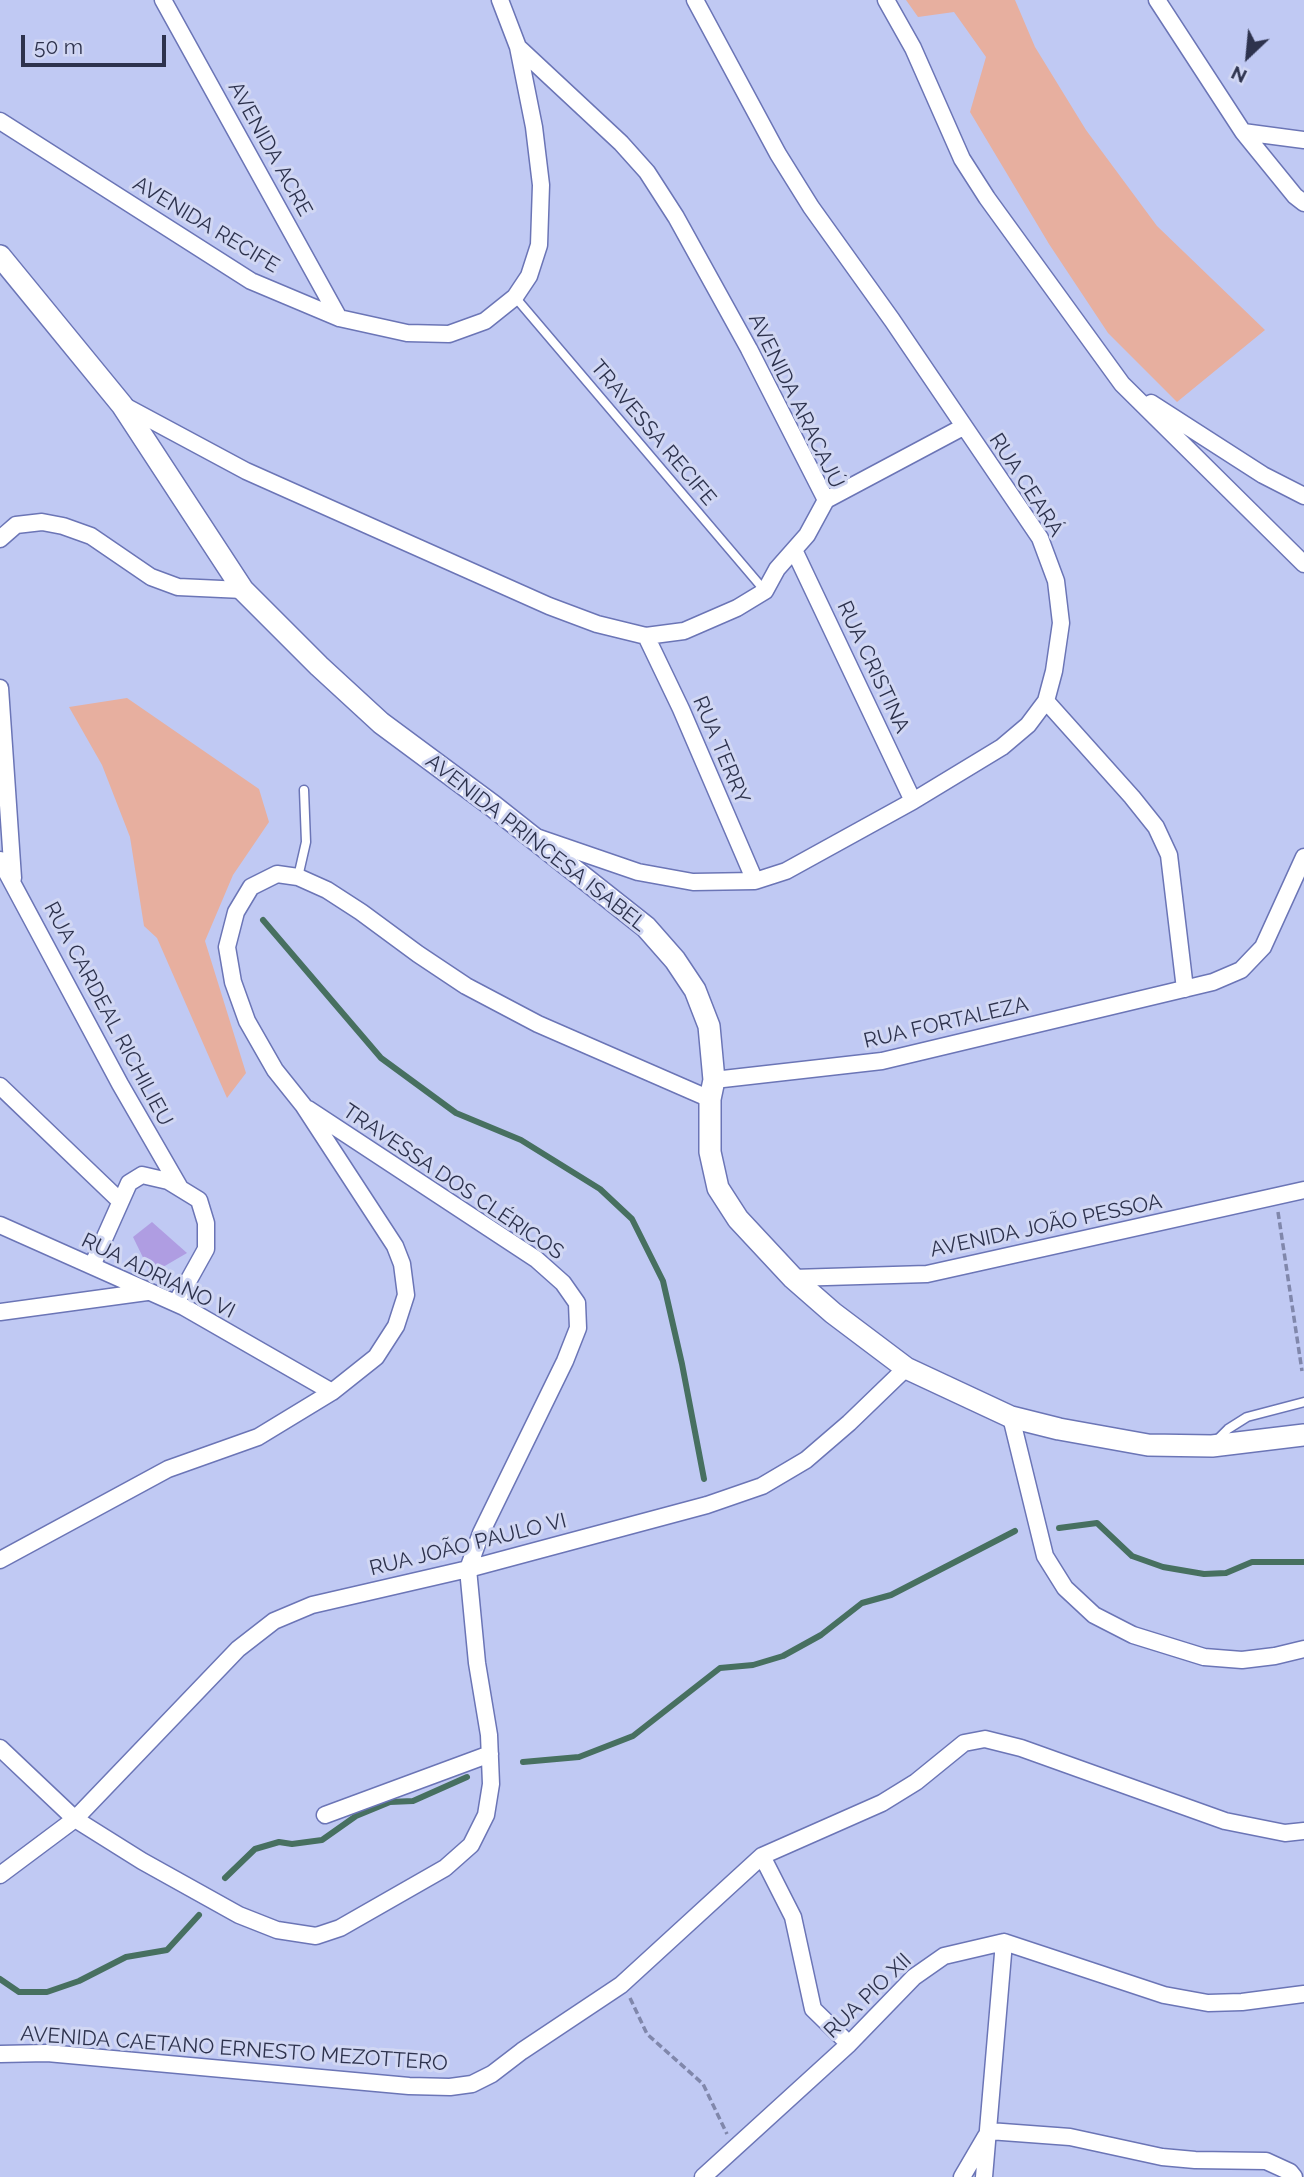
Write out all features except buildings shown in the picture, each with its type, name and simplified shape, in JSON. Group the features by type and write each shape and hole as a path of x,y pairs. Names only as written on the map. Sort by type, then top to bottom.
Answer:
{"street":[{"name":"AVENIDA ACRE","path":"163,0 339,318"},
{"name":"AVENIDA RECIFE","path":"0,121 251,281 339,318 407,333 449,334 485,321 515,298 529,276 539,245 541,185 534,127 518,47 500,0"},
{"name":"RUA CEARÁ","path":"530,835 638,872 693,882 755,881 786,871 913,801 1002,747 1028,725 1046,701 1054,671 1061,623 1056,581 1040,538 892,320 811,207 778,154 695,0"},
{"path":"886,0 913,48 962,159 1122,384 1304,564"},
{"path":"1157,0 1243,132 1295,196 1304,203"},
{"name":"AVENIDA ARACAJÚ","path":"122,405 246,471 549,606 597,624 646,636 684,631 737,608 765,591 778,569 807,535 826,500 749,349 676,216 647,172 621,142 518,47"},
{"path":"1243,132 1304,140"},
{"name":"AVENIDA PRINCESA ISABEL","path":"0,256 122,405 243,590 381,723 530,835 646,927 675,960 695,990 709,1026 712,1090 710,1152 718,1188 738,1219 793,1278 906,1368 1011,1417 1059,1429 1148,1445 1212,1446 1304,1435"},
{"path":"1122,384 1263,475 1304,496"},
{"path":"826,500 963,427"},
{"path":"0,539 16,525 41,522 63,526 91,536 151,577 178,587 243,590"},
{"name":"RUA CRISTINA","path":"795,552 913,801"},
{"name":"RUA TERRY","path":"646,636 681,709 755,881"},
{"path":"0,688 13,883"},
{"path":"1046,701 1132,797 1169,855 1185,989"},
{"name":"RUA FORTALEZA","path":"712,1090 882,1061 1213,982 1241,970 1263,947 1304,857"},
{"name":"RUA CARDEAL RICHILIEU","path":"0,860 120,1084 180,1188"},
{"path":"0,1560 168,1469 258,1437 332,1392 376,1357 397,1325 406,1295 402,1264 395,1246 303,1105 275,1070 247,1021 233,982 227,947 236,912 251,887 277,874 298,877 327,890 466,986 538,1024 712,1090"},
{"path":"0,1086 120,1201"},
{"name":"TRAVESSA DOS CLÉRICOS","path":"303,1105 536,1259 562,1283 577,1303 578,1328 565,1361 481,1533 468,1569"},
{"path":"92,1266 129,1183 142,1175 168,1181 199,1200 206,1223 206,1250 176,1303"},
{"name":"AVENIDA JOÃO PESSOA","path":"793,1278 927,1274 1304,1190"},
{"name":"RUA ADRIANO VI","path":"0,1225 176,1303 332,1392"},
{"path":"0,1311 148,1292"},
{"name":"RUA JOÃO PAULO VI","path":"0,1875 75,1819 238,1649 274,1621 312,1605 468,1569 707,1505 762,1486 806,1460 906,1368"},
{"path":"1011,1417 1045,1556 1065,1588 1094,1615 1133,1635 1204,1657 1242,1660 1275,1657 1304,1648"},
{"path":"0,1748 75,1819 142,1861 239,1915 277,1930 316,1936 340,1928 445,1868 471,1844 486,1815 491,1784 490,1754 477,1663 468,1569"},
{"name":"AVENIDA CAETANO ERNESTO MEZOTTERO","path":"0,2054 47,2053 409,2086 450,2087 472,2084 492,2074 621,1985 762,1856 882,1803 916,1783 964,1743 985,1739 1021,1748 1225,1821 1285,1832 1304,1831"},
{"path":"325,1815 490,1754"},
{"path":"762,1856 793,1917 813,2008 849,2045"},
{"path":"984,2177 1004,1942 1164,1995 1208,2003 1242,2002 1304,1994"},
{"name":"RUA PIO XII","path":"703,2177 849,2045 914,1977 944,1956 1004,1942"},
{"path":"962,2177 989,2130"},
{"path":"989,2130 1070,2137 1162,2157 1266,2161 1290,2172 1294,2177"}],"lane":[{"name":"TRAVESSA RECIFE","path":"515,298 765,591"},
{"path":"298,877 306,842 304,790"},
{"path":"1212,1446 1228,1429 1247,1417 1304,1402"}],"path":[{"path":"1275,1196 1302,1371"},
{"path":"621,1985 634,2003 639,2021 647,2034 703,2084 735,2148"}],"shaded area":[{"path":"906,0 1015,0 1035,47 1086,130 1157,226 1265,330 1177,402 1108,333 1049,244 970,112 986,57 954,12 918,17"},
{"path":"127,698 259,789 269,822 233,875 205,941 246,1073 227,1098 157,938 144,926 130,837 102,765 69,707"}],"waterway":[{"path":"263,920 381,1058 456,1113 521,1140 600,1189 632,1219 663,1281 704,1479"},
{"path":"1059,1528 1097,1523 1132,1556 1163,1567 1204,1574 1226,1573 1252,1562 1304,1562"},
{"path":"523,1762 579,1757 633,1736 720,1668 753,1665 783,1656 821,1635 862,1603 891,1595 1015,1531"},
{"path":"225,1878 255,1849 279,1842 292,1844 322,1840 356,1816 390,1802 413,1801 467,1777"},
{"path":"0,1979 19,1992 47,1992 79,1981 126,1957 167,1950 199,1915"}]}
